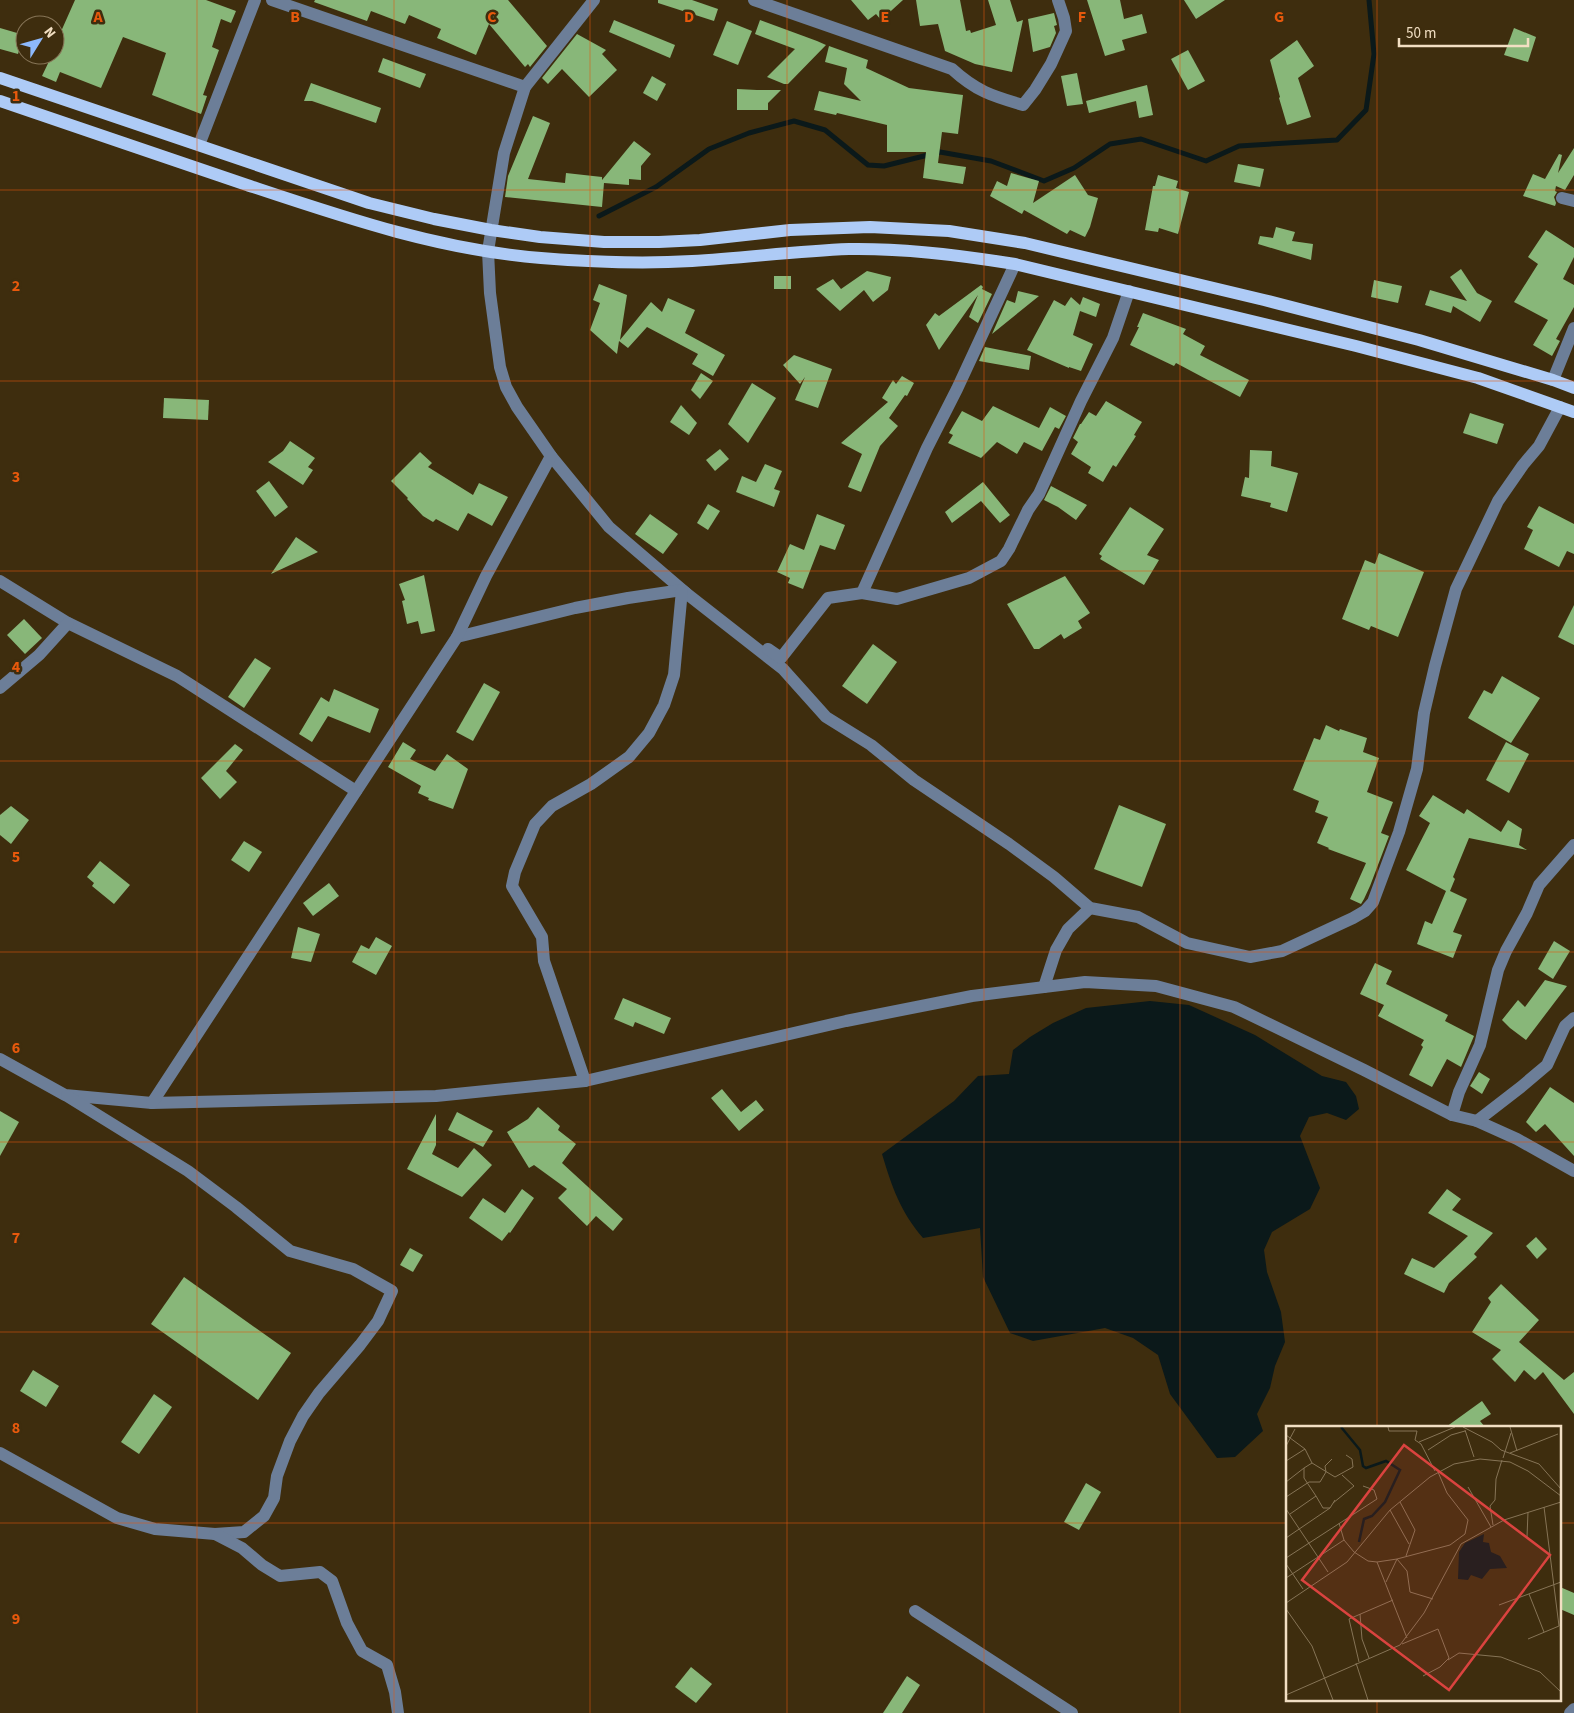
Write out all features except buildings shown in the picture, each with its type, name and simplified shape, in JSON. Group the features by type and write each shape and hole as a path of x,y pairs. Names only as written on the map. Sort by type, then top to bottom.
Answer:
{"main road":[{"path":"0,78 369,203 434,220 490,230 604,242 700,240 790,230 860,227 949,231 1025,243 1264,300 1419,340 1574,388"},
{"path":"0,101 382,229 438,243 539,258 616,262 691,261 851,249 904,250 958,255 1015,264 1478,378 1574,412"}],"street":[{"path":"199,145 255,0"},
{"path":"272,0 525,87"},
{"path":"594,0 525,87 504,153 488,251 490,293 500,367 506,387 517,407 551,456 609,526 682,590 783,669 826,717 871,745 914,780 1009,844 1054,877 1090,908 1138,918 1187,943 1250,958 1282,951 1365,911 1373,902 1399,832 1417,769 1424,713 1456,589 1498,502 1523,465 1539,446 1560,407"},
{"path":"754,0 952,69 967,83 994,97 1023,105 1051,64 1066,32 1058,0"},
{"path":"862,593 927,448 1015,264"},
{"path":"457,637 575,608 682,590 781,658 828,598 862,593 897,599 969,578 1001,560 1009,549 1028,510 1039,494 1080,401 1113,338 1129,291"},
{"path":"1553,380 1574,328"},
{"path":"152,1103 457,637 486,576 551,456"},
{"path":"0,581 68,623 177,676 356,791"},
{"path":"585,1081 544,961 542,937 512,886 515,872 535,824 552,806 591,784 629,757 648,733 664,705 674,675 682,590"},
{"path":"0,688 39,655 68,623"},
{"path":"1452,1115 1459,1092 1480,1045 1498,970 1506,951 1527,913 1539,885 1574,846"},
{"path":"1044,987 1056,950 1068,929 1090,908"},
{"path":"65,1095 152,1103 436,1096 585,1081 846,1021 972,996 1086,982 1156,986 1234,1007 1452,1115 1477,1121 1517,1139 1574,1171"},
{"path":"1477,1121 1547,1065 1565,1026 1574,1018"},
{"path":"0,1059 65,1095 188,1171 290,1251 353,1270 392,1292 378,1321 319,1393 303,1416 290,1441 277,1476 274,1498 264,1516 244,1532 216,1534 154,1529 117,1518 0,1453"},
{"path":"216,1534 242,1548 262,1565 280,1576 320,1572 332,1581 347,1623 362,1651 388,1665 398,1713"},
{"path":"915,1611 1072,1713"},
{"path":"1570,1713 1574,1709"}],"shaded area":[{"path":"1150,1001 1189,1005 1255,1035 1322,1076 1346,1082 1356,1096 1359,1109 1346,1120 1327,1113 1309,1117 1300,1136 1320,1188 1310,1209 1272,1232 1264,1250 1267,1272 1281,1312 1285,1342 1275,1366 1270,1388 1257,1414 1263,1431 1235,1457 1217,1458 1170,1394 1158,1355 1133,1338 1105,1328 1033,1341 1010,1333 983,1277 980,1228 923,1238 908,1218 898,1198 882,1154 954,1101 978,1076 1009,1074 1013,1050 1053,1023 1086,1008"}],"waterway":[{"path":"599,216 656,187 709,149 749,133 794,121 825,130 868,165 884,166 940,152 991,161 1044,181 1074,168 1110,144 1141,139 1206,161 1239,146 1337,140 1366,110 1374,54 1369,0"}]}
